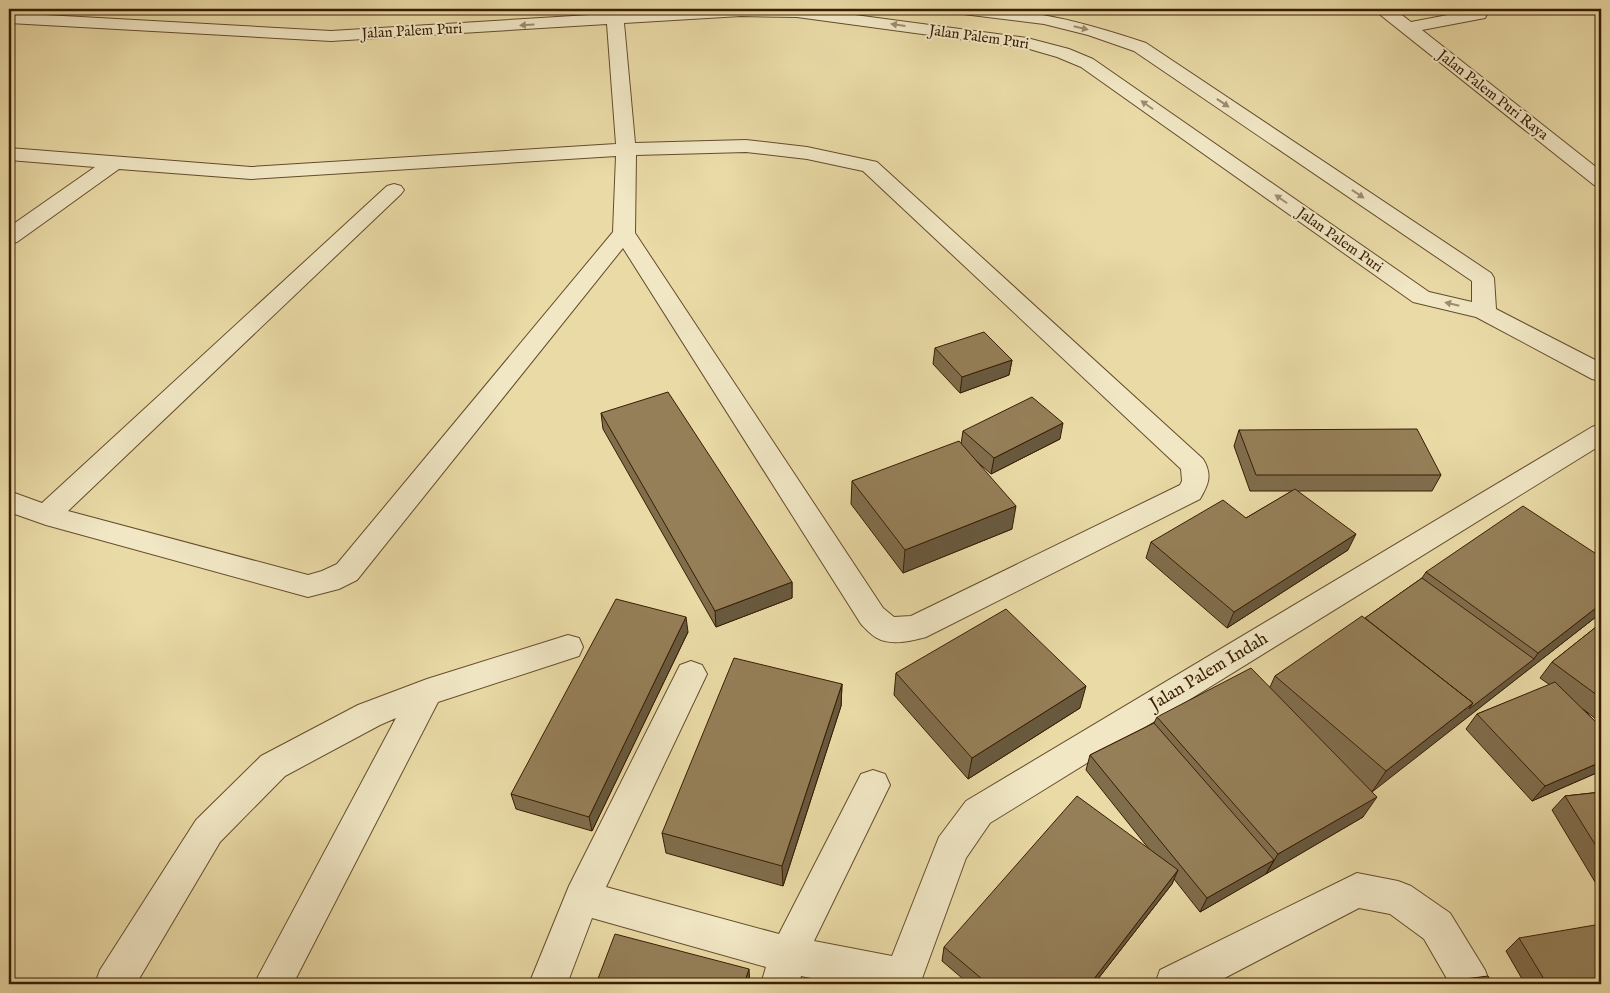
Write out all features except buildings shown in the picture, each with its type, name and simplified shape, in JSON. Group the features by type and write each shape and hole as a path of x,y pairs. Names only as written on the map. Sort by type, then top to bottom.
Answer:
{"street":[{"name":"Jalan Palem Puri","path":"963,9 1044,19 1094,31 1140,47 1483,278 1484,312"},
{"name":"Jalan Palem Puri Raya","path":"1384,9 1601,181"},
{"name":"Jalan Palem Puri","path":"9,18 331,36 614,15 741,11 797,12 1027,43 1063,53 1087,63 1421,297 1484,312 1601,373"},
{"path":"1408,28 1479,14"},
{"path":"9,154 251,173 626,149 746,146 807,153 870,166 1194,466 1196,482 1190,492 915,628 888,630 872,616 624,233 626,149 614,15"},
{"path":"9,237 114,163"},
{"path":"46,514 394,190"},
{"path":"9,501 46,514 308,586 329,581 346,572 624,233"},
{"name":"Jalan Palem Indah","path":"902,980 951,849 978,812 1601,433"},
{"path":"114,984 208,831 273,766 369,715 427,692 568,647"},
{"path":"548,984 582,898 691,674"},
{"path":"273,984 427,692"},
{"path":"784,969 872,785"},
{"path":"1174,984 1357,890 1398,898 1437,926 1470,984"},
{"path":"582,898 784,969 902,980"}]}
